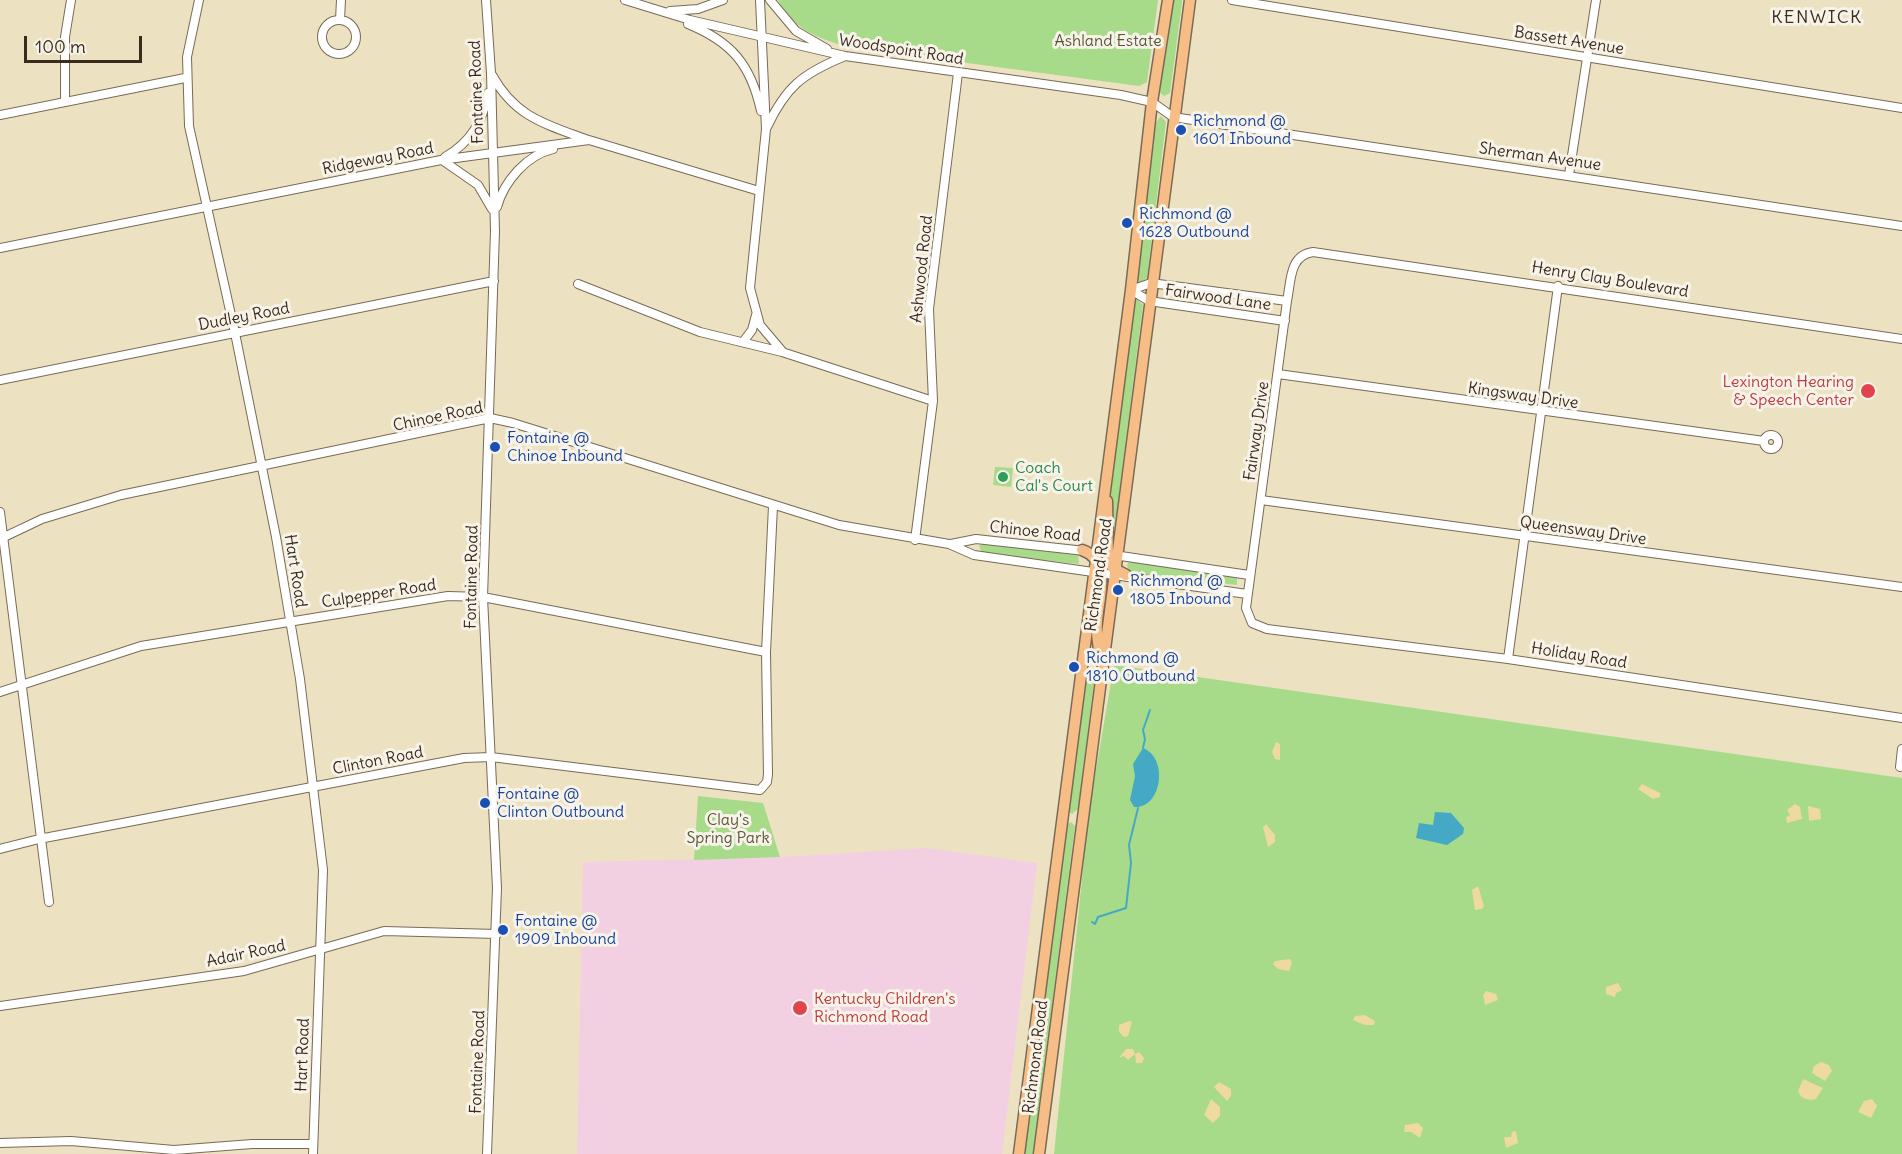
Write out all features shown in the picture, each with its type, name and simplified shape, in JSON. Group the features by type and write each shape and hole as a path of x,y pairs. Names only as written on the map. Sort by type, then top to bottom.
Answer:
{"main road":[{"name":"Richmond Road","path":"1095,555 1131,290 1152,102 1168,0"},
{"name":"Richmond Road","path":"1112,555 1190,0"},
{"path":"1105,480 1112,555 1119,572"},
{"path":"1082,550 1095,555 1096,632 1102,667"},
{"name":"Richmond Road","path":"1019,1154 1097,571"},
{"name":"Richmond Road","path":"1039,1154 1102,667 1119,572"}],"street":[{"path":"64,101 64,49 71,0"},
{"name":"Hart Road","path":"199,0 189,42 185,78 189,126 235,333 290,622 323,870 313,1154"},
{"path":"340,20 341,0"},
{"name":"Fontaine Road","path":"486,0 491,74 495,217 483,597 497,865 497,934 487,1154"},
{"name":"Woodspoint Road","path":"625,0 760,37 845,56 1121,95 1152,102 1173,117"},
{"path":"663,11 698,9 723,0"},
{"path":"759,0 766,129 750,281 756,314 769,338 782,352"},
{"path":"770,0 796,31 845,56"},
{"name":"Bassett Avenue","path":"1232,0 1902,108"},
{"path":"1569,175 1596,0"},
{"path":"663,11 708,34 740,58 754,80 766,129"},
{"path":"340,20 354,29 355,39 350,49 340,54 329,51 322,37 325,26 340,20"},
{"path":"766,129 780,101 796,82 813,70 845,56"},
{"name":"Ashwood Road","path":"915,540 933,401 929,309 958,73"},
{"path":"491,74 502,92 520,110 537,121 589,140"},
{"path":"491,74 485,110 474,132 441,160 462,172 478,185 490,200 495,217"},
{"path":"0,115 185,78"},
{"name":"Sherman Avenue","path":"1173,117 1902,226"},
{"path":"495,217 503,190 525,164 544,151 589,140"},
{"name":"Ridgeway Road","path":"0,248 441,160 589,140 759,190"},
{"name":"Henry Clay Boulevard","path":"1313,252 1558,286 1902,339"},
{"name":"Fairway Drive","path":"1253,623 1246,608 1249,575 1287,301 1296,260 1303,254 1313,252"},
{"name":"Dudley Road","path":"0,380 494,281"},
{"name":"Fairwood Lane","path":"1131,290 1151,283 1287,301"},
{"path":"578,285 700,332 782,352 933,401"},
{"path":"1508,659 1558,286"},
{"name":"Fairwood Lane","path":"1131,290 1149,301 1285,321"},
{"path":"743,342 752,330 756,314"},
{"name":"Kingsway Drive","path":"1278,374 1764,441"},
{"name":"Chinoe Road","path":"2,539 42,519 87,503 490,418 513,423 773,506 867,532 949,544 974,555 1119,572"},
{"name":"Queensway Drive","path":"1261,500 1902,587"},
{"path":"766,652 773,506"},
{"path":"0,512 39,839 49,902"},
{"name":"Chinoe Road","path":"949,544 976,539 1082,550"},
{"name":"Chinoe Road","path":"1095,555 1112,555"},
{"path":"1112,555 1249,575"},
{"path":"1119,572 1247,594"},
{"name":"Culpepper Road","path":"0,692 141,646 437,598 483,597 766,652"},
{"name":"Holiday Road","path":"1253,623 1267,629 1508,659 1902,718"},
{"name":"Clinton Road","path":"0,849 39,839 464,758 491,757 760,790 768,774 766,652"},
{"path":"1899,767 1902,749"},
{"name":"Adair Road","path":"0,1006 226,974 264,966 384,931 497,934"},
{"path":"0,1143 63,1141 174,1150 252,1144 313,1144"}],"shaded area":[{"name":"Kentucky Children's Richmond Road","path":"927,848 1037,863 1002,1154 577,1154 583,862 780,857"}],"green space":[{"name":"Ashland Estate","path":"778,0 1158,0 1147,82 1139,86 848,47 817,36 798,25 790,18"},
{"path":"1171,0 1182,0 1182,3 1170,93 1164,96 1158,91"},
{"path":"1161,116 1166,122 1147,278 1140,283 1135,276 1155,124"},
{"path":"1137,299 1143,305 1112,550 1110,474 1132,301"},
{"name":"Coach Cal's Court","path":"995,467 1013,468 1011,487 993,485"},
{"path":"984,543 1078,554 1079,564 982,553 979,546"},
{"path":"1129,562 1234,577 1237,578 1237,585 1129,573 1127,565"},
{"path":"1114,665 1902,778 1902,1154 1054,1154 1089,810"},
{"path":"1091,671 1095,675 1078,809 1072,814 1068,811 1085,672"},
{"name":"Clay's Spring Park","path":"698,796 763,803 780,857 694,860"},
{"path":"1071,822 1075,826 1033,1154 1024,1154 1065,826"}],"sand":[{"path":"1276,742 1280,744 1280,760 1275,759 1272,752"},
{"path":"1642,784 1660,793 1660,797 1653,799 1638,789"},
{"path":"1795,804 1800,807 1802,819 1787,823 1786,817 1790,815 1787,810"},
{"path":"1808,806 1820,809 1821,819 1809,821"},
{"path":"1266,824 1275,835 1275,842 1268,847 1263,827"},
{"path":"1478,886 1484,906 1482,909 1475,910 1472,890"},
{"path":"1290,959 1292,963 1289,971 1278,969 1273,964 1275,961"},
{"path":"1618,983 1622,990 1616,993 1615,997 1606,994 1606,987"},
{"path":"1486,991 1496,994 1498,1000 1485,1005 1483,995"},
{"path":"1365,1015 1375,1021 1374,1025 1365,1025 1353,1020 1355,1016"},
{"path":"1132,1022 1128,1036 1124,1037 1119,1032 1119,1025"},
{"path":"1126,1049 1133,1049 1135,1054 1128,1060 1124,1056 1119,1058"},
{"path":"1139,1052 1144,1058 1142,1063 1136,1063 1135,1054"},
{"path":"1821,1062 1829,1065 1832,1071 1825,1081 1812,1073 1814,1066"},
{"path":"1803,1079 1823,1088 1816,1099 1805,1099 1799,1094"},
{"path":"1219,1082 1231,1089 1231,1096 1227,1101 1214,1087"},
{"path":"1211,1099 1220,1107 1220,1116 1213,1123 1204,1115"},
{"path":"1872,1099 1877,1106 1871,1118 1858,1112 1864,1101"},
{"path":"1418,1123 1423,1128 1420,1138 1411,1132 1404,1132 1405,1125"},
{"path":"1516,1131 1518,1143 1506,1148 1504,1137 1511,1137 1512,1132"}],"water":[{"path":"1143,748 1151,753 1156,762 1159,782 1151,800 1134,807 1130,800 1135,776 1133,764"},
{"path":"1435,812 1451,813 1464,828 1463,834 1447,845 1416,838 1419,823 1433,825"}],"waterway":[{"path":"1143,748 1145,739 1143,730 1150,710"},
{"path":"1092,922 1095,924 1098,917 1126,908 1131,863 1129,845 1138,808"}],"place":[{"name":"Richmond @ 1601 Inbound","path":"1181,130"},
{"name":"Richmond @ 1628 Outbound","path":"1127,223"},
{"name":"Lexington Hearing & Speech Center","path":"1868,391"},
{"name":"Fontaine @ Chinoe Inbound","path":"495,447"},
{"name":"Coach Cal's Court","path":"1003,477"},
{"name":"Richmond @ 1805 Inbound","path":"1118,590"},
{"name":"Richmond @ 1810 Outbound","path":"1074,667"},
{"name":"Fontaine @ Clinton Outbound","path":"485,803"},
{"name":"Fontaine @ 1909 Inbound","path":"503,930"},
{"name":"Kentucky Children's Richmond Road","path":"800,1008"}],"district":[{"name":"KENWICK","path":"1817,18"}]}
